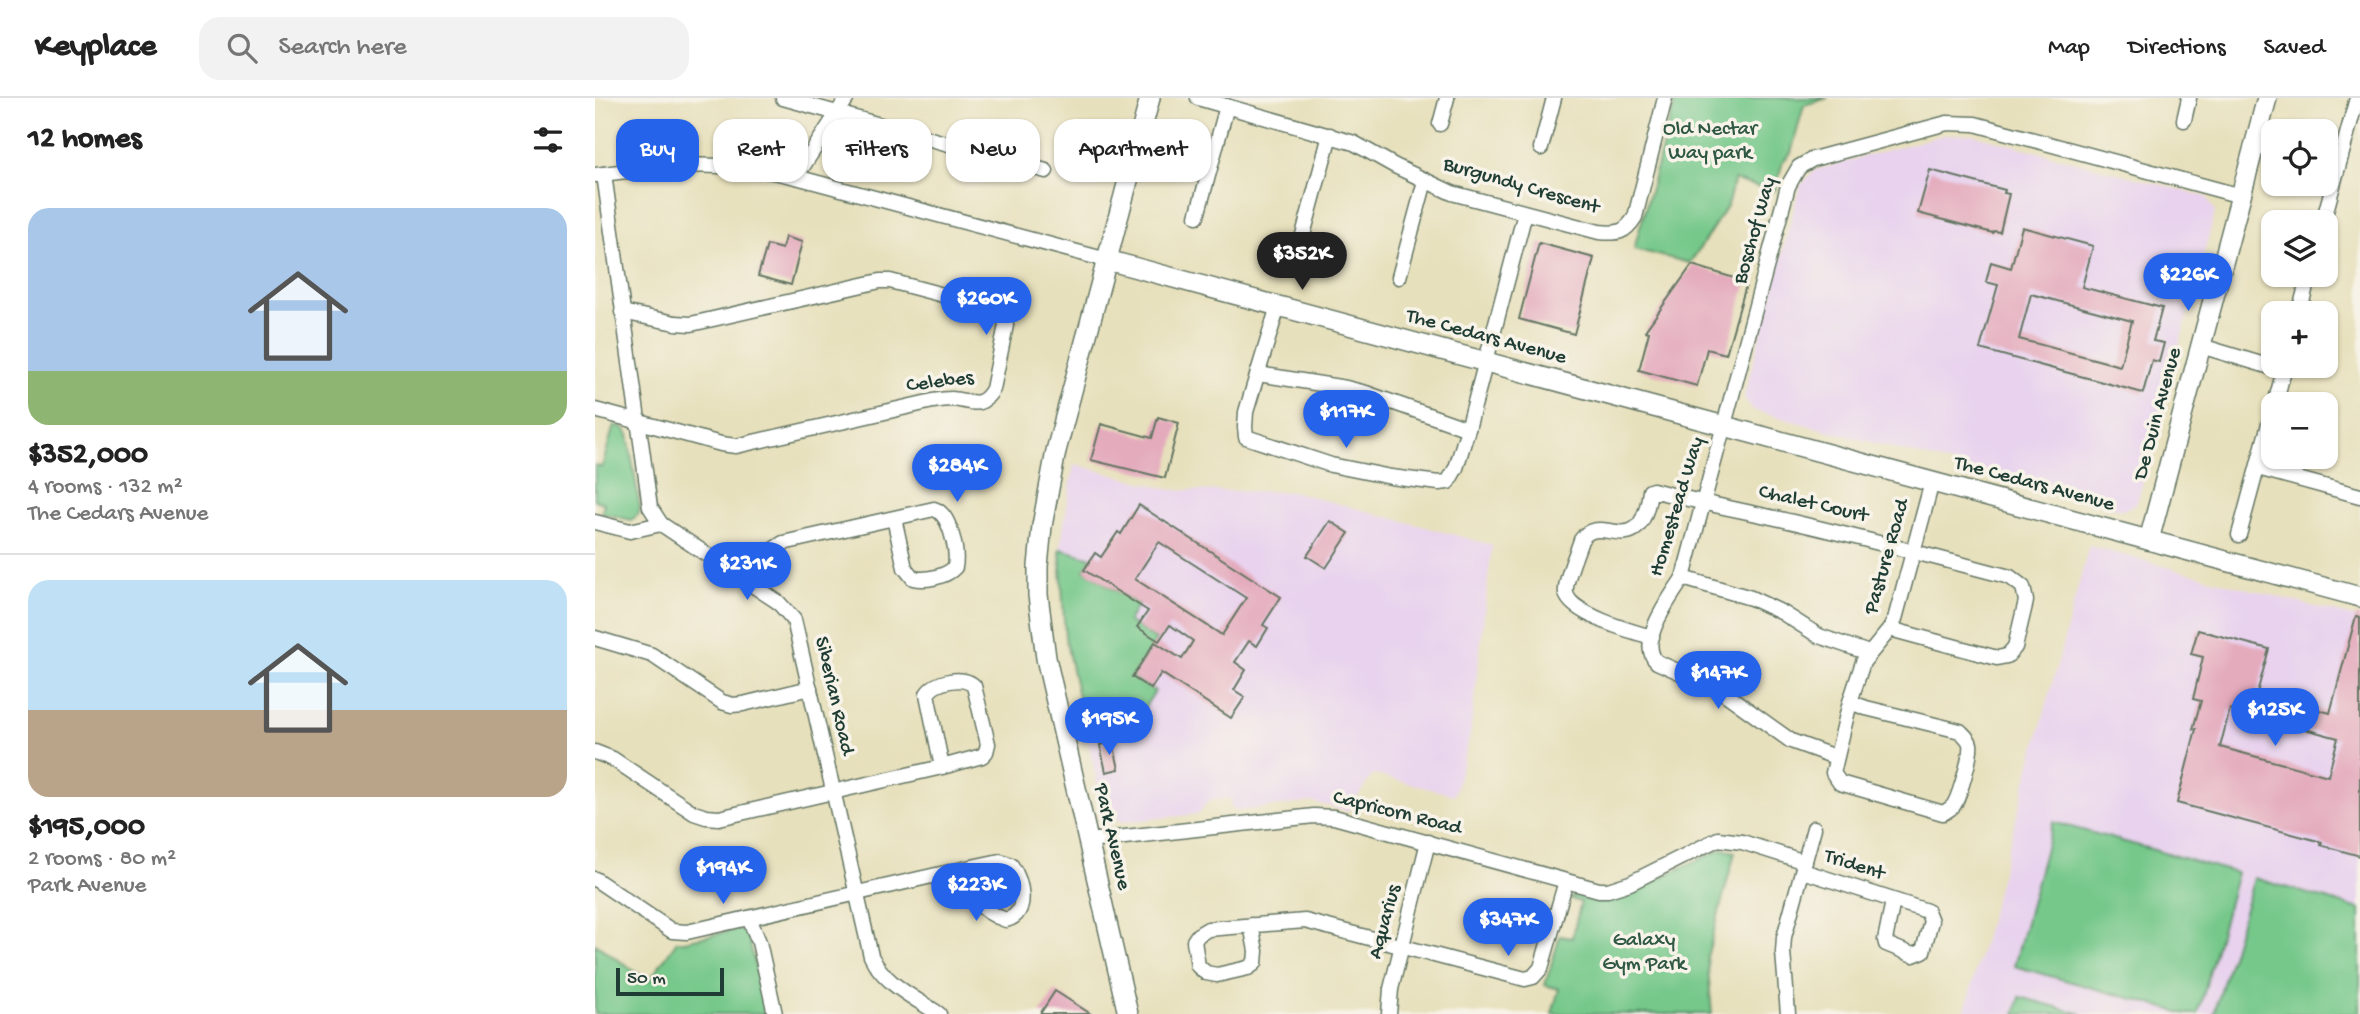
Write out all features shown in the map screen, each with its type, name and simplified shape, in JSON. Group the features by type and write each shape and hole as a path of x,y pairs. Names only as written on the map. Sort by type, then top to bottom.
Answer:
{"street":[{"path":"783,98 1046,171"},
{"path":"808,159 847,98"},
{"name":"Park Avenue","path":"1128,1014 1046,658 1038,595 1038,566 1053,463 1150,98"},
{"name":"Burgundy Crescent","path":"1198,98 1355,143 1452,193 1615,234 1628,227 1635,217 1665,98"},
{"path":"1440,124 1447,98"},
{"path":"1541,148 1554,98"},
{"path":"2184,120 2189,98"},
{"name":"De Duin Avenue","path":"2149,540 2267,98"},
{"path":"2326,210 2357,98"},
{"path":"1197,216 1227,106"},
{"name":"Boschof Way","path":"1724,426 1788,186 1799,167 1813,159 1940,125 1962,122 2241,196"},
{"path":"1300,246 1330,135"},
{"name":"The Cedars Avenue","path":"599,174 713,165"},
{"path":"595,522 630,531 661,524 651,511 649,502 599,174"},
{"name":"The Cedars Avenue","path":"808,180 2360,597"},
{"path":"1399,277 1425,181"},
{"path":"1278,306 1247,411 1245,434 1248,438 1331,465 1370,473 1448,482 1456,468 1468,429 1525,213"},
{"name":"Celebes","path":"595,410 736,446 933,401 951,399 980,402 989,396 993,388 1006,325 996,309 890,281 880,281 691,324 622,312"},
{"path":"2201,346 2261,362"},
{"path":"1258,374 1366,393 1468,429"},
{"name":"Homestead Way","path":"1652,637 1662,611 1683,578 1724,426"},
{"path":"2239,535 2261,457"},
{"path":"2258,468 2360,496"},
{"name":"Pasture Road","path":"1835,757 1857,677 1869,653 1890,629 1895,619 1932,482"},
{"name":"Chalet Court","path":"1652,637 1606,623 1573,605 1566,589 1585,533 1592,530 1621,533 1635,530 1644,521 1651,491 1751,512 2010,577 2023,587 2026,601 2015,647 2007,656 1997,658 1890,629"},
{"path":"753,585 774,549 783,543 894,518 934,509 939,510 947,519 956,557 955,567 946,574 919,580 912,578 905,568 894,518"},
{"name":"Siberian Road","path":"661,524 778,601 795,620 871,956 876,967 890,981 939,1014"},
{"path":"1683,578 1751,598 1783,613 1819,636 1869,653"},
{"path":"1652,637 1649,651 1657,662 1727,695 1791,741 1835,757 1833,773 1840,783 1943,813 1952,807 1957,799 1970,752 1967,737 1960,731 1850,702"},
{"path":"595,638 652,655 722,702 732,705 810,688"},
{"path":"595,752 613,759 694,813 719,818 942,767 977,758 988,749 974,686 964,679 937,685 927,694 942,767"},
{"name":"Capricorn Road","path":"1089,841 1314,816 1333,817 1599,890 1615,888 1718,839 1742,842 1804,867"},
{"path":"1788,1014 1784,937 1814,828"},
{"name":"Aquarius","path":"1389,1014 1388,1000 1428,842"},
{"path":"595,879 672,931 687,932 967,868 1000,862 1011,865 1017,875 1023,904 1020,912 1006,920 976,902 972,896 967,868"},
{"name":"Trident","path":"1804,867 1893,901"},
{"path":"1251,925 1256,951 1255,963 1248,968 1217,975 1203,971 1198,966 1193,945 1198,934 1208,929 1251,925 1305,921 1518,978 1533,977 1542,968 1566,881"},
{"path":"749,918 759,942 775,1014"}],"shaded area":[{"path":"1971,134 2207,197 2215,212 2137,503 2123,510 1752,410 1744,397 1800,186 1815,170 1943,135"},
{"path":"1074,464 1171,490 1295,492 1492,545 1470,736 1454,795 1373,774 1348,811 1312,802 1236,811 1231,806 1230,798 1209,800 1198,814 1122,822 1103,810 1065,637 1059,554"},
{"path":"2089,546 2360,619 2360,1014 1964,1014"}],"green space":[{"name":"Old Nectar Way park","path":"1676,98 1828,98 1804,105 1791,153 1783,161 1775,191 1734,180 1727,206 1690,263 1634,249"},
{"path":"614,425 624,428 628,435 640,508 638,515 631,520 602,513 604,503 595,500 595,465 602,467"},
{"path":"1060,549 1092,558 1084,570 1138,605 1128,621 1156,640 1132,677 1155,691 1141,713 1082,715 1065,637"},
{"path":"2053,822 2237,873 2198,1014 2186,1014 2014,966"},
{"name":"Galaxy Gym Park","path":"1722,849 1735,852 1707,957 1712,1014 1552,1014 1559,989 1545,985 1560,936 1572,938 1581,902 1570,899 1580,894 1616,898"},
{"path":"2254,878 2360,909 2360,1014 2214,1014"},
{"path":"740,929 748,935 766,1014 595,1014 595,944 649,981 677,941"},
{"path":"2020,997 2082,1014 2015,1014"}],"building":[{"path":"1930,170 2005,190 2004,193 2009,194 2000,232 1993,233 1918,213"},
{"path":"2022,227 2093,246 2082,287 2162,308 2153,341 2164,343 2159,362 2152,360 2143,393 1980,349 1998,285 1986,282 1991,262 2011,268","holes":["2031,294 2132,321 2120,366 2019,339"]},
{"path":"785,237 802,242 791,285 758,276 767,245 782,249"},
{"path":"1539,243 1594,258 1574,334 1519,319"},
{"path":"1692,265 1747,282 1726,354 1707,349 1697,386 1639,370 1649,332 1645,331"},
{"path":"1158,417 1179,423 1165,478 1091,460 1101,424 1152,438"},
{"path":"1139,505 1281,597 1263,625 1268,628 1257,646 1249,641 1235,662 1246,670 1234,690 1245,697 1231,718 1161,673 1151,689 1132,677 1155,642 1182,659 1193,641 1170,625 1159,641 1137,627 1148,611 1084,570 1095,553 1101,557 1118,532 1121,534","holes":["1159,542 1246,598 1222,635 1135,579"]},
{"path":"1330,521 1349,533 1326,568 1307,556"},
{"path":"2356,616 2360,617 2360,856 2321,845 2322,842 2177,803 2201,701 2193,699 2203,657 2191,654 2198,630 2269,649 2257,693 2330,713","holes":["2230,709 2338,738 2328,776 2220,747"]},
{"path":"1113,742 1119,769 1106,772 1100,745"},
{"path":"1055,991 1091,1014 1040,1014"}]}
